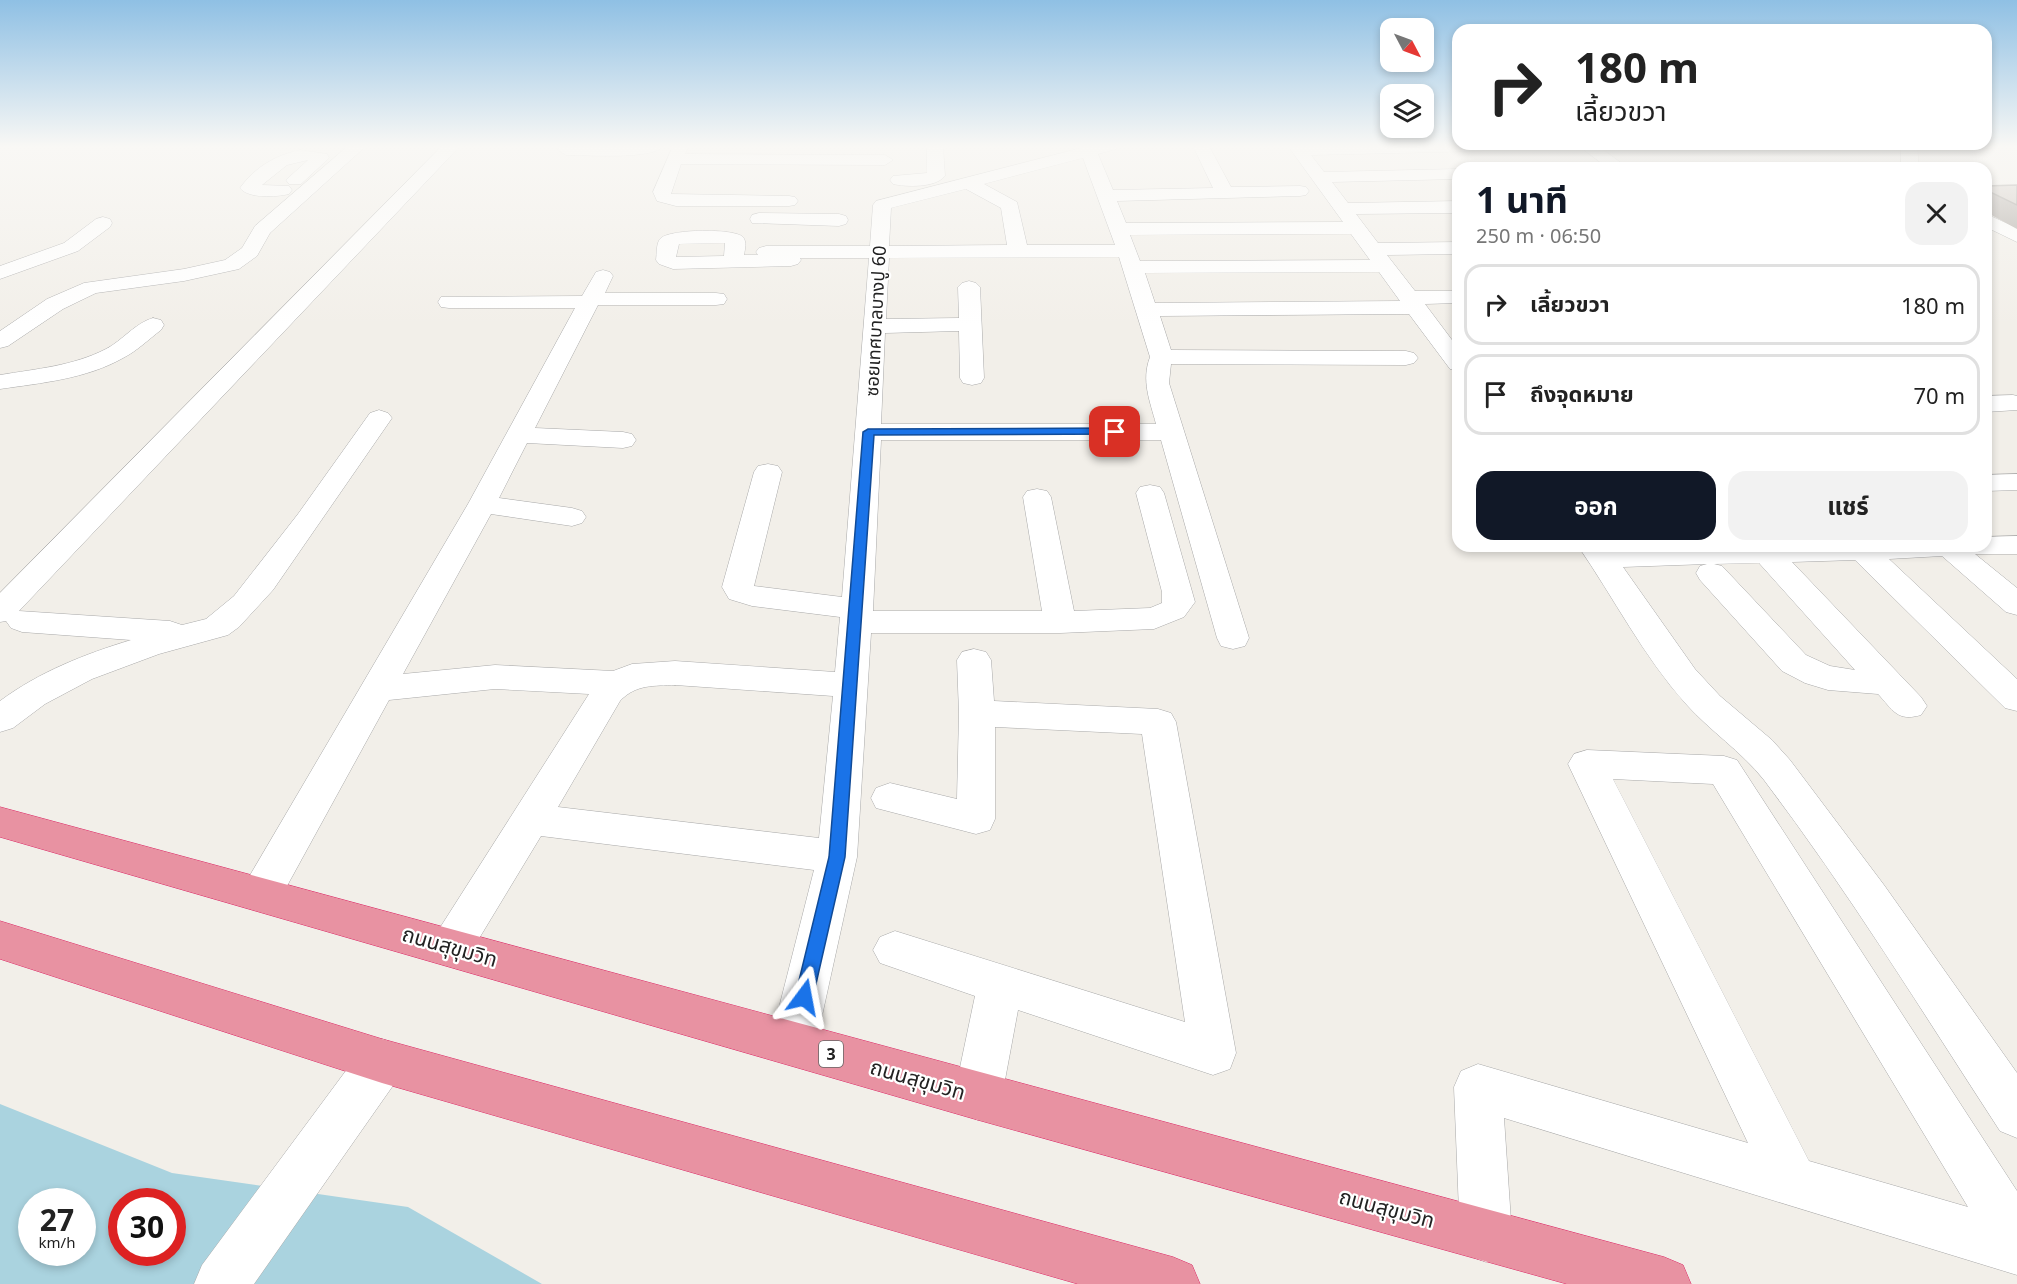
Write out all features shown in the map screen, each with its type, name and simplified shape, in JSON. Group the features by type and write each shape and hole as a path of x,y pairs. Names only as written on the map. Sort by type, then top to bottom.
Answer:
{"highway":[{"name":"ถนนสุขุมวิท","path":"0,822 451,946 978,1096 1664,1284"},
{"path":"0,940 382,1061 1173,1284"}],"street":[{"path":"0,341 55,304 91,287 192,274 232,265 250,252 262,230 289,206"},
{"path":"11,617 396,206"},
{"path":"756,206 839,212"},
{"name":"ซอยเทศบาลบางปู 60","path":"793,1044 837,857 856,615 882,206"},
{"path":"1009,206 1018,250"},
{"path":"1110,206 1162,357 1157,370 1157,383 1233,638"},
{"path":"1340,206 1452,352"},
{"path":"1342,209 1452,207"},
{"path":"673,218 787,208"},
{"path":"0,273 71,247 103,223"},
{"path":"1992,223 2017,236"},
{"path":"1119,230 1356,228"},
{"path":"694,262 700,237"},
{"path":"733,261 736,244 735,240 728,237 675,238 668,242 666,260 668,262 733,261 1018,250 1129,259 1385,266"},
{"path":"1372,249 1452,248"},
{"path":"766,252 879,255"},
{"path":"31,263 91,287"},
{"path":"969,287 972,378"},
{"path":"261,894 482,504 594,292"},
{"path":"449,302 594,292 716,298"},
{"path":"1146,310 1412,302 1452,298"},
{"path":"875,326 970,324"},
{"path":"0,382 68,371 89,365 119,351 153,325"},
{"path":"1162,357 1406,357"},
{"path":"1992,404 2013,403"},
{"path":"0,719 36,693 75,673 116,656 217,627 231,618 250,599 380,418"},
{"path":"868,432 1160,432"},
{"path":"518,435 623,440"},
{"path":"768,472 738,587 740,592 856,615 1060,622 1154,618 1173,610 1179,602 1150,493"},
{"path":"1992,483 2017,482"},
{"path":"1037,497 1060,622"},
{"path":"482,504 572,517"},
{"path":"1992,546 2017,545"},
{"path":"1598,552 1767,554 1831,552"},
{"path":"1598,552 1668,657 1699,696 1775,767 1824,834 2017,1114"},
{"path":"1864,552 2017,699"},
{"path":"1954,552 2017,605"},
{"path":"1767,554 1909,706"},
{"path":"1711,573 1794,663 1811,673 1834,680 1887,682"},
{"path":"11,617 192,633"},
{"path":"891,798 976,819 977,713 974,660"},
{"path":"451,946 594,714 608,692 617,683 632,676 675,673 851,685"},
{"path":"377,689 495,677 617,683"},
{"path":"895,950 1214,1053 1158,722 977,713"},
{"path":"1791,1180 1587,764 1724,771 2017,1239"},
{"path":"531,819 837,857"},
{"path":"978,1096 1000,985"},
{"path":"220,1284 382,1061"},
{"path":"1486,1236 1478,1088 2017,1248"}],"water":[{"path":"0,1104 172,1173 408,1207 542,1284 0,1284"}],"route":[{"path":"804,997 837,857 868,432 1115,432"}]}
